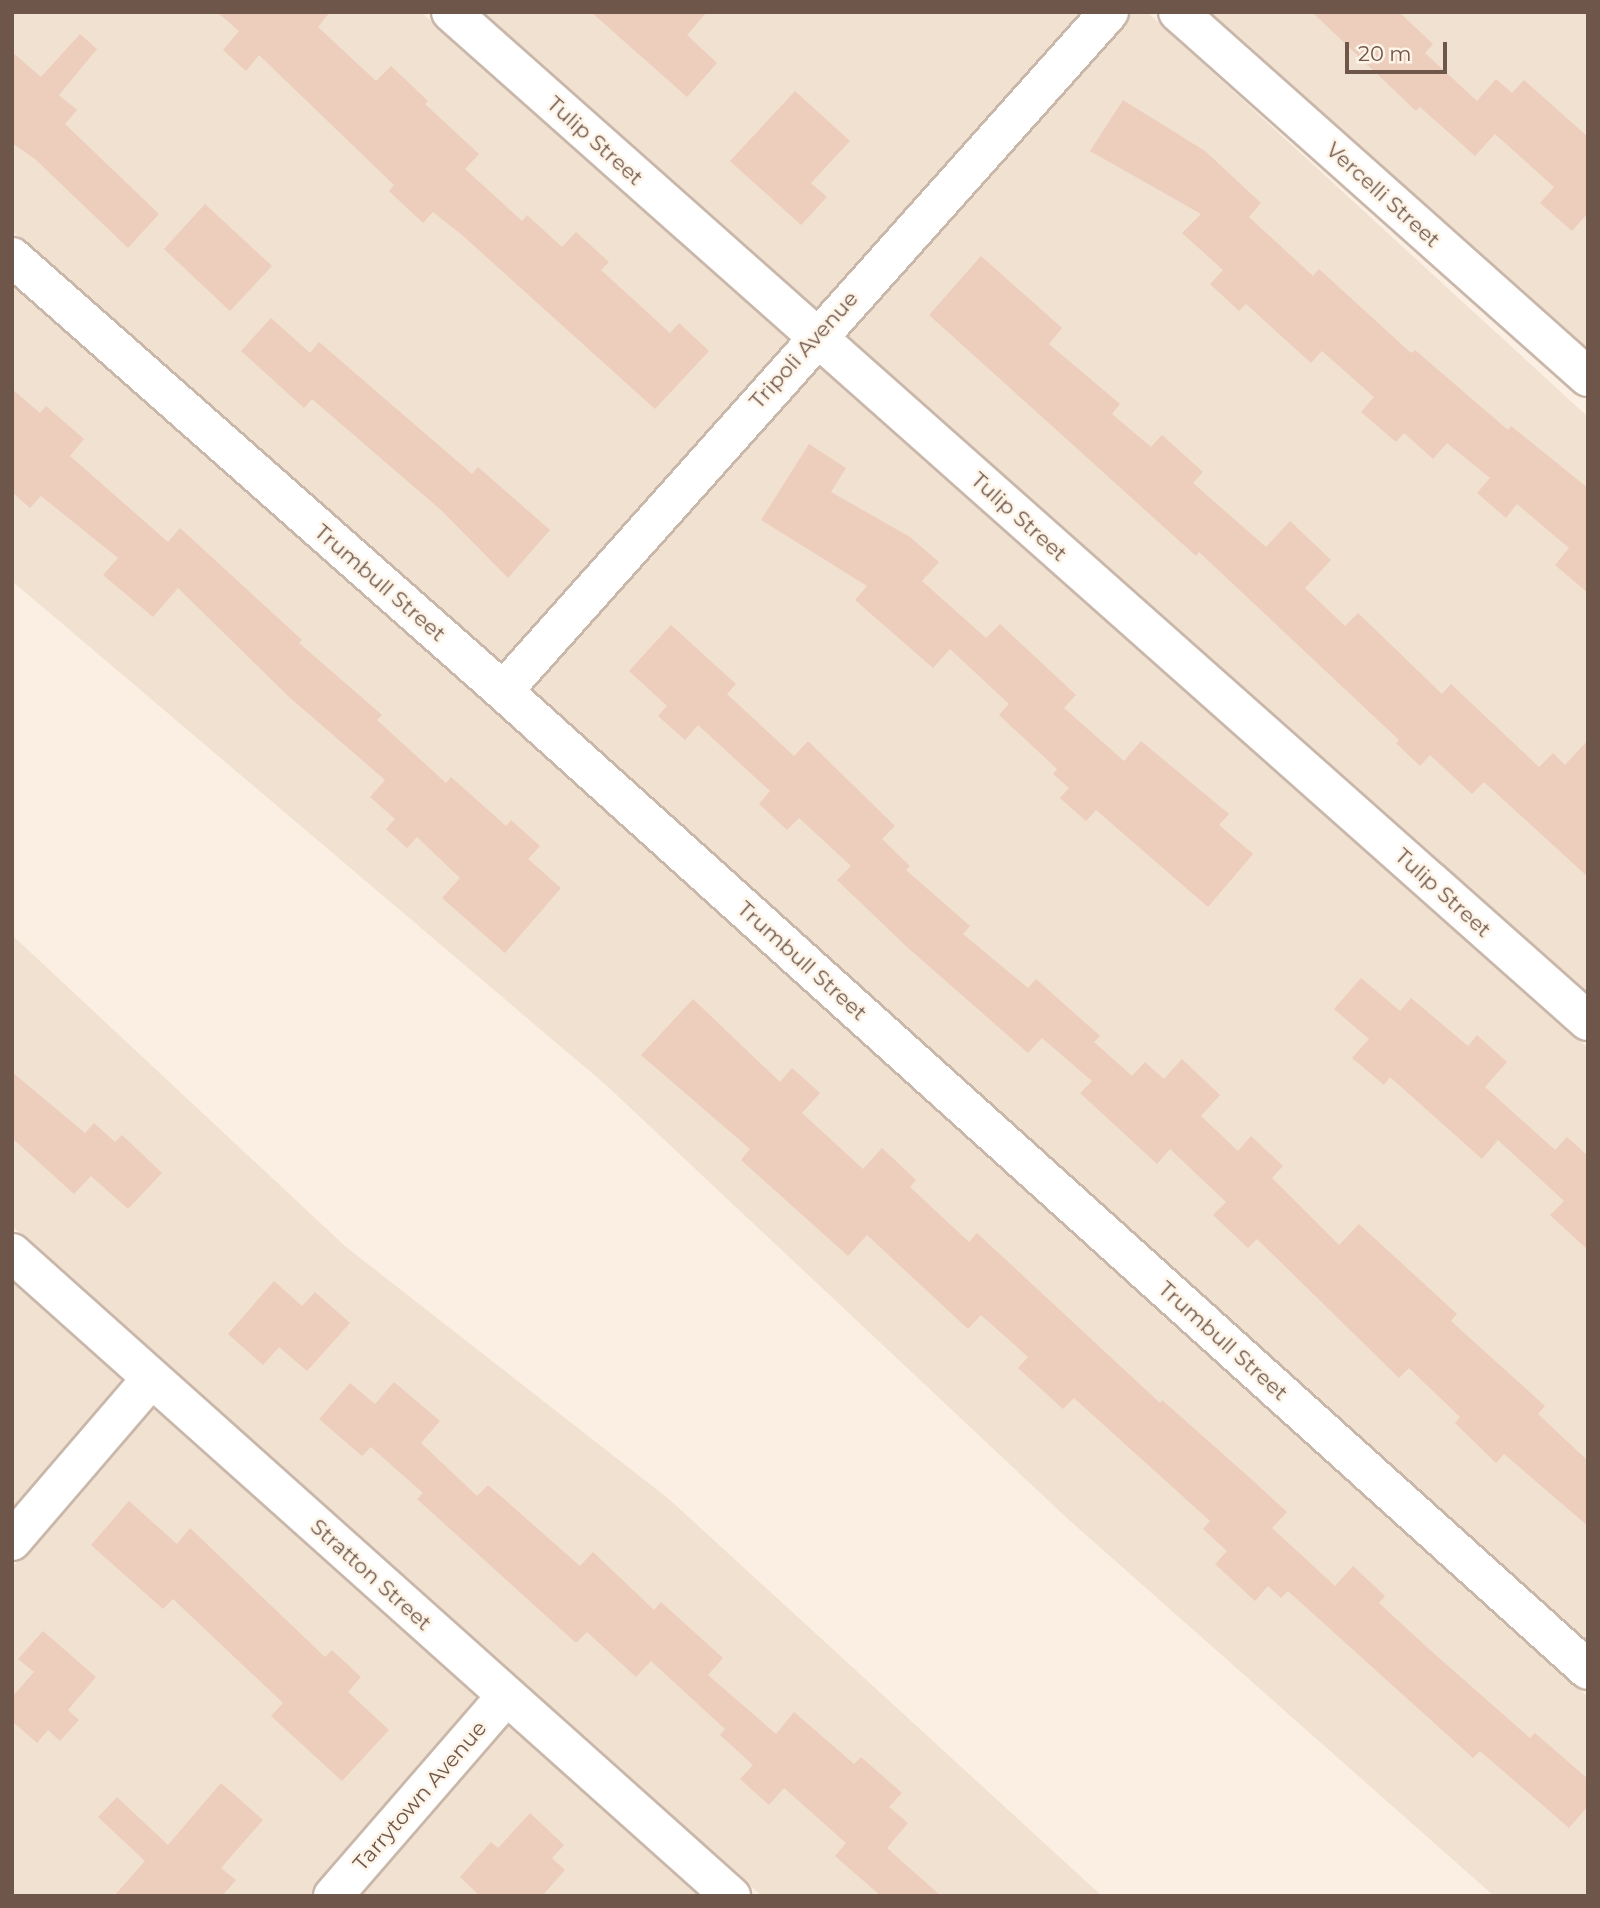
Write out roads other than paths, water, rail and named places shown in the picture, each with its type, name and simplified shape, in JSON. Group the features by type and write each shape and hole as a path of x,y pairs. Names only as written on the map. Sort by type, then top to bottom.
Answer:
{"street":[{"name":"Tulip Street","path":"450,12 1588,1021"},
{"name":"Tripoli Avenue","path":"503,691 815,337 1109,12"},
{"name":"Vercelli Street","path":"1178,12 1588,377"},
{"name":"Trumbull Street","path":"12,257 503,691 1588,1670"},
{"name":"Stratton Street","path":"12,1253 731,1896"},
{"path":"12,1541 151,1379"},
{"name":"Tarrytown Avenue","path":"333,1896 506,1696"}]}
